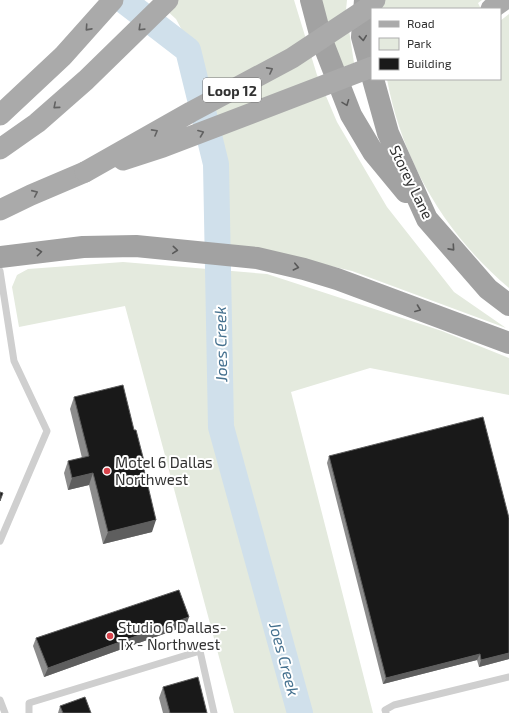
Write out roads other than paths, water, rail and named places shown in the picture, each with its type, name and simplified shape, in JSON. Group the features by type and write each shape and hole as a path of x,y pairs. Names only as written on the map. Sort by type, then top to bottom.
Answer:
{"highway":[{"path":"311,0 321,38 351,115 373,152 427,219"},
{"path":"365,0 362,37 371,70"},
{"name":"Storey Lane","path":"373,80 388,133 427,219 488,289 509,305"},
{"path":"0,257 83,247 136,246 258,258 337,279 509,343"}],"main road":[{"path":"0,115 63,56 113,0"},
{"path":"0,150 37,123 86,80 168,0"},
{"name":"Loop 12","path":"0,210 31,194 85,172 190,112 292,58 366,9 375,0"},
{"path":"493,8 504,0"},
{"path":"85,172 163,147 371,67"}],"lane":[{"path":"0,271 14,361 47,431 0,541"},
{"path":"29,713 30,703 200,651 214,713"},
{"path":"386,713 386,710 394,705 509,677"},
{"path":"0,700 5,713"}],"waterway":[{"name":"Joes Creek","path":"123,0 188,50 216,164 221,427 300,713"}],"place":[{"name":"Motel 6 Dallas Northwest","path":"107,471"},
{"name":"Studio 6 Dallas- Tx - Northwest","path":"110,636"}]}
